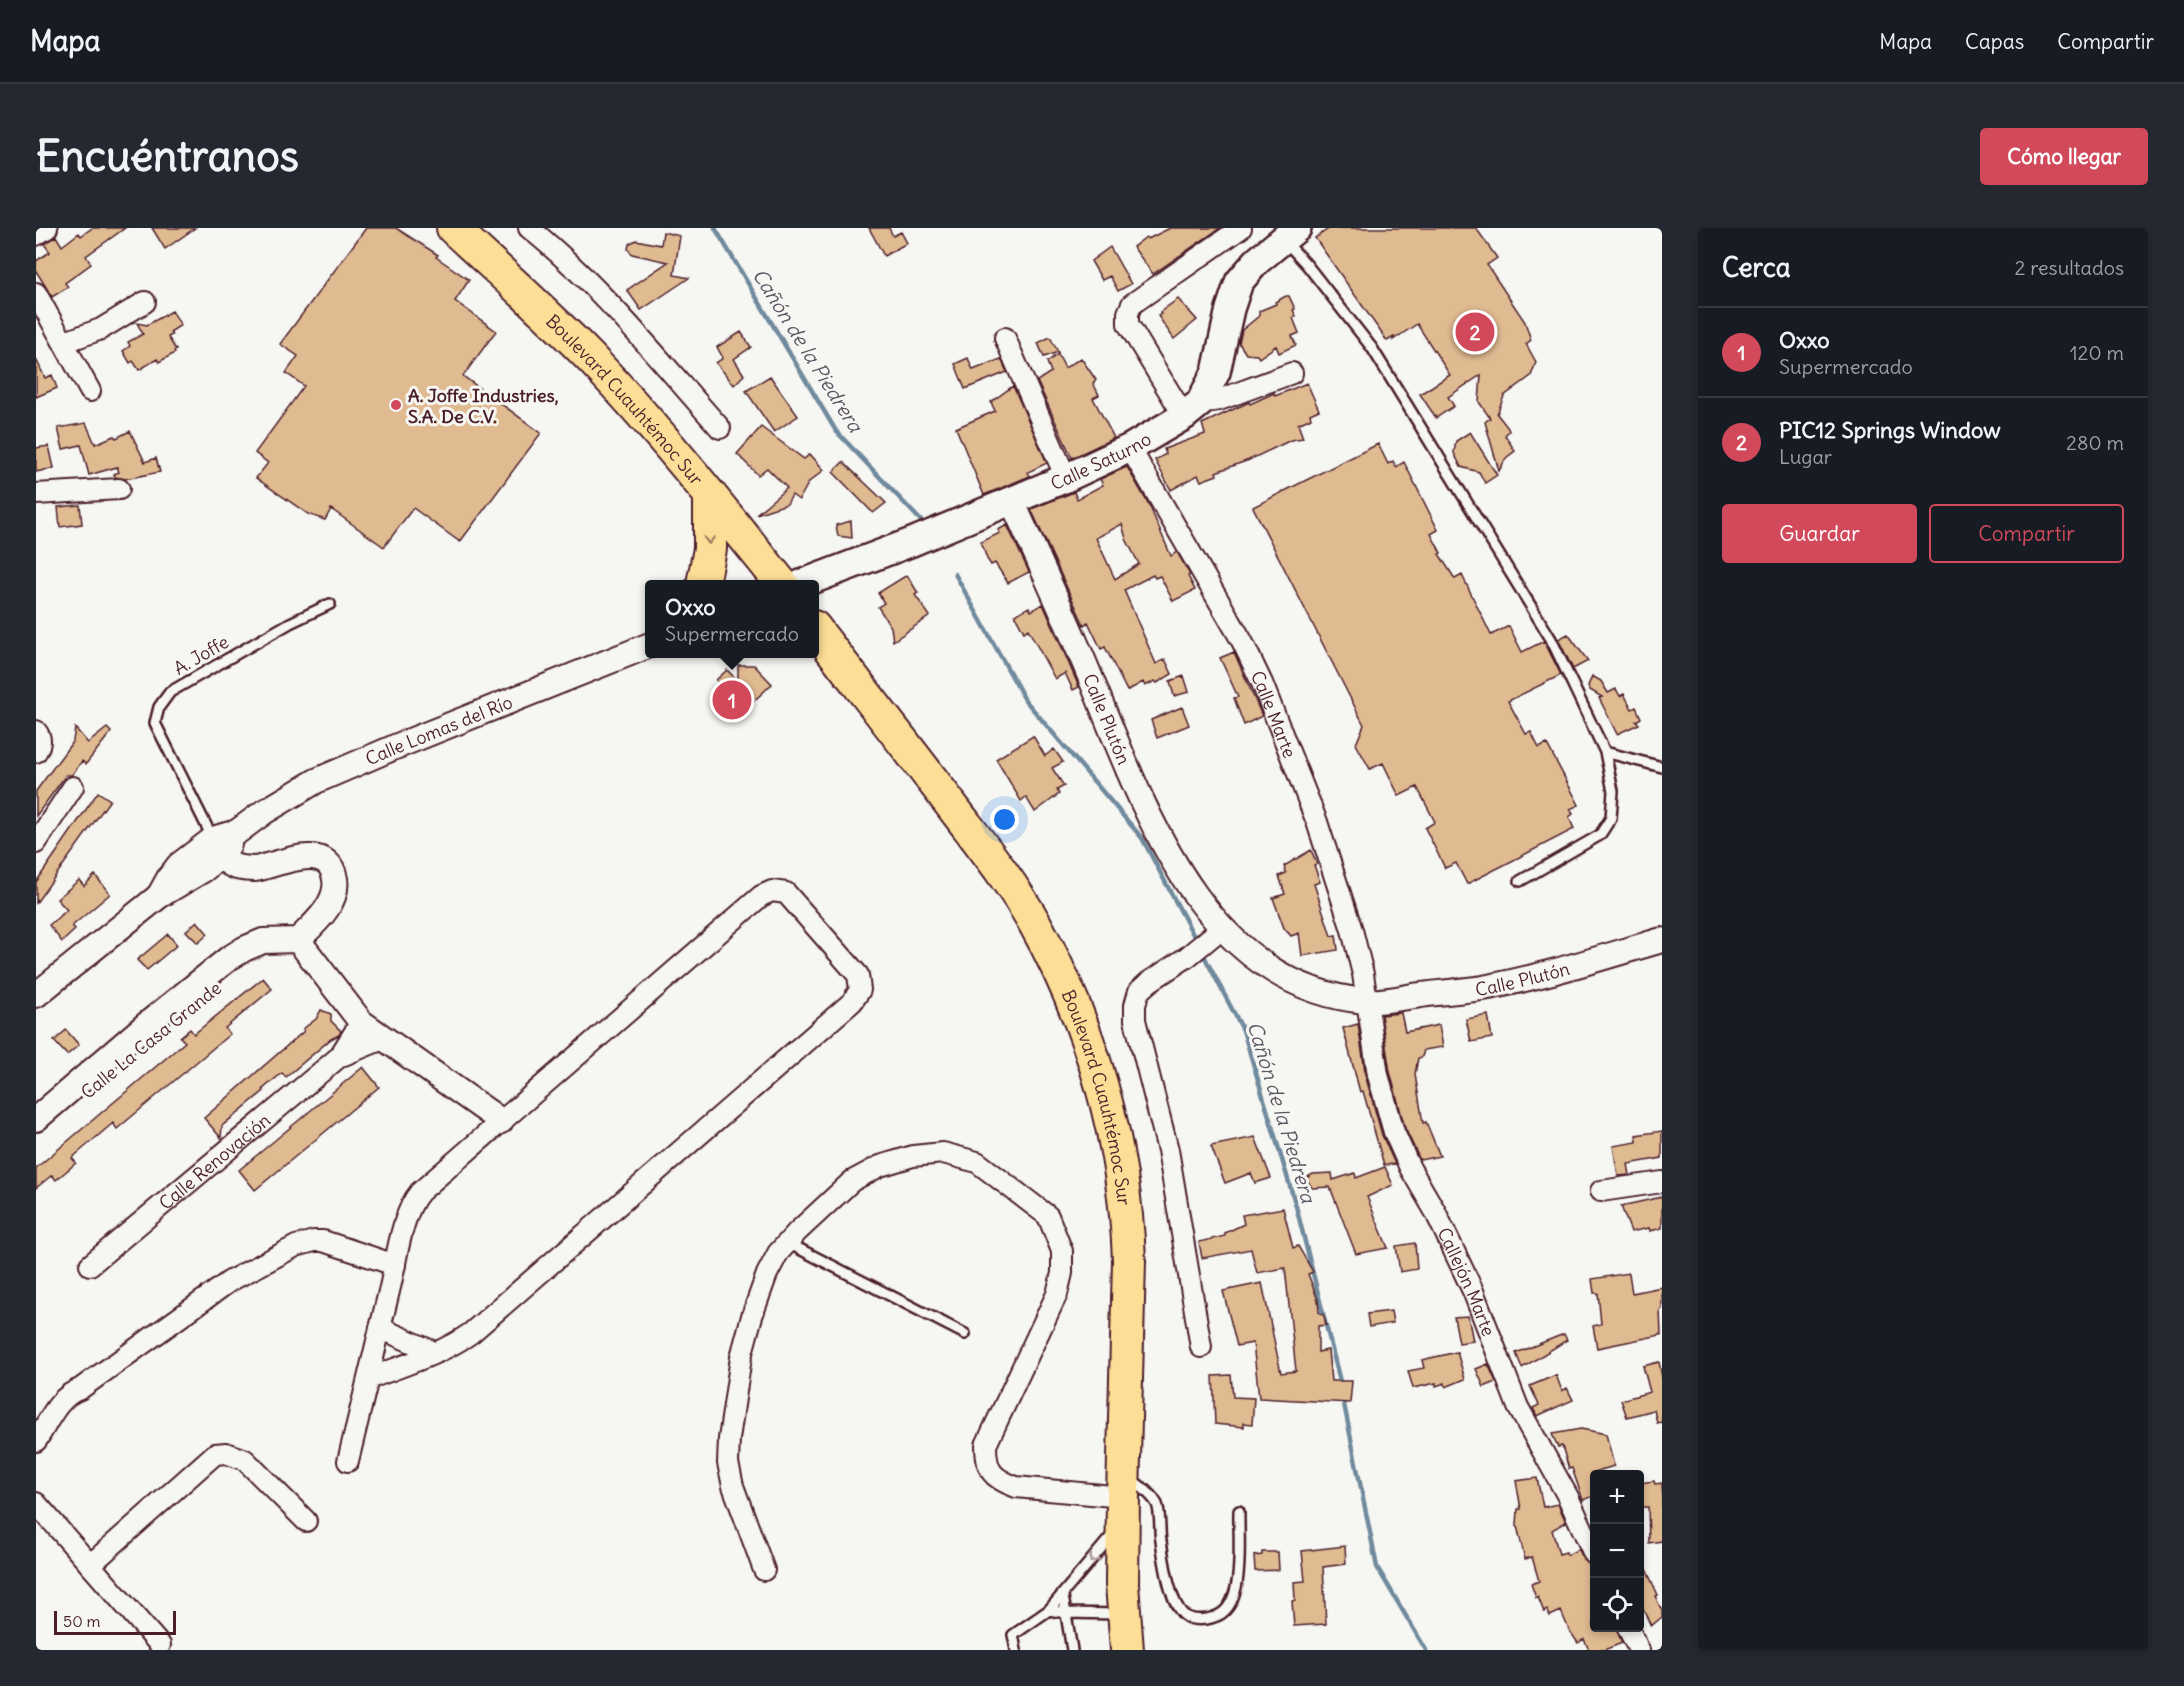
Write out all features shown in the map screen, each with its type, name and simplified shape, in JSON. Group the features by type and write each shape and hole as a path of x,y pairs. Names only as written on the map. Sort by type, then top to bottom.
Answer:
{"main road":[{"name":"Boulevard Cuauhtémoc Sur","path":"453,228 594,362 710,495 778,580"},
{"path":"1192,410 1216,372 1230,309 1239,282 1257,261 1290,233"},
{"name":"Calle Saturno","path":"814,580 912,542 1066,477 1130,448 1192,410"},
{"path":"704,580 710,549 710,495"},
{"name":"Boulevard Cuauhtémoc Sur","path":"819,637 932,779 1013,888 1034,922 1061,976 1086,1037 1113,1129 1128,1226 1123,1497 1124,1614 1127,1650"}],"street":[{"path":"36,235 46,228"},
{"path":"529,228 563,255 720,428"},
{"path":"1240,228 1132,304 1128,313 1128,324 1192,410 1292,373"},
{"path":"36,293 90,391"},
{"path":"65,342 101,329 145,302"},
{"path":"1005,338 1066,477"},
{"name":"Calle Marte","path":"1130,448 1242,641 1262,683 1317,822 1352,930 1368,1001"},
{"path":"36,494 119,489"},
{"name":"Calle Plutón","path":"1012,501 1084,662 1115,741 1174,864 1200,902 1214,935 1307,989 1368,1001 1484,987 1579,964 1662,940"},
{"name":"Calle Lomas del Río","path":"36,995 159,896 179,865 217,847 264,812 315,782 645,647"},
{"path":"36,731 40,739 40,746 36,752"},
{"path":"36,843 73,787"},
{"path":"217,847 231,865 253,869 302,856 327,863 335,874 337,888 322,913 298,940 361,1022 501,1121"},
{"path":"348,1461 395,1265 413,1200 761,896 772,891 786,893 858,975 860,990 852,1002 471,1333 436,1353 368,1379"},
{"path":"1201,1347 1168,1150 1135,1020 1135,1005 1139,991 1149,982 1214,935"},
{"name":"Calle La Casa Grande","path":"36,1119 147,1024 228,959 262,941 298,940"},
{"name":"Calle La Casa Grande","path":"36,1134 128,1056 230,975 262,941"},
{"name":"Callejón Marte","path":"1368,1001 1377,1075 1394,1132 1473,1291 1518,1407 1567,1495 1590,1545"},
{"name":"Calle Renovación","path":"339,1057 361,1022"},
{"name":"Calle Renovación","path":"90,1264 339,1057 384,1039"},
{"path":"764,1570 733,1486 728,1462 729,1439 741,1357 767,1275 778,1253 852,1181 880,1166 913,1156 944,1153 977,1162 1048,1216 1057,1233 1062,1251 1062,1273 1057,1294 986,1445 986,1462 993,1475 1016,1488 1123,1497"},
{"path":"1601,1191 1662,1182"},
{"path":"36,1441 70,1392 80,1389 213,1291 296,1246 322,1241 395,1265"},
{"path":"380,1328 436,1353"},
{"path":"90,1565 215,1454 226,1453 246,1460 306,1521"},
{"path":"36,1503 160,1646"},
{"path":"1630,1632 1639,1650"}],"lane":[{"path":"1290,233 1307,265 1372,348 1551,639 1605,752 1613,791 1611,818 1600,835 1520,881"},
{"name":"A. Joffe","path":"217,847 155,723 159,707 170,692 290,623 330,604"},
{"path":"1605,752 1662,767"},
{"path":"788,1243 965,1334"},
{"path":"1016,1650 1013,1635 1049,1610 1063,1596 1123,1497 1150,1493 1158,1506 1167,1575 1176,1603 1184,1615 1194,1619 1207,1619 1220,1614 1230,1605 1238,1585 1239,1511"},
{"path":"1063,1596 1072,1650"},
{"path":"1049,1610 1066,1613 1124,1614"}],"building":[{"path":"92,228 125,228 86,256 91,264 65,283 68,287 52,297 36,271 36,261 50,252 44,244 56,236 62,246 79,233 81,236"},
{"path":"152,228 195,228 165,249"},
{"name":"A. Joffe Industries, S.A. De C.V.","path":"366,228 396,228 438,255 436,257 469,280 455,301 496,331 463,376 541,433 460,542 413,508 384,547 331,509 325,520 308,514 256,478 268,463 255,453 304,386 286,373 298,356 280,344"},
{"path":"869,228 889,228 893,236 901,232 907,243 884,256"},
{"path":"1170,228 1220,228 1153,274 1133,247 1146,237 1148,239"},
{"path":"1330,228 1476,228 1497,258 1487,265 1525,322 1531,340 1526,344 1536,362 1531,376 1504,396 1497,414 1508,428 1509,431 1505,435 1515,451 1506,458 1499,471 1485,422 1490,418 1479,402 1481,375 1448,397 1454,406 1436,418 1420,394 1450,375 1417,324 1393,340 1394,337 1387,341 1315,238"},
{"path":"663,232 680,236 674,275 689,278 641,310 627,290 668,262 632,254 628,249 629,244 636,240 661,245"},
{"path":"1110,247 1131,284 1118,291 1110,276 1102,280 1091,261"},
{"path":"1289,296 1295,309 1293,310 1296,316 1293,318 1299,333 1292,336 1296,345 1279,353 1276,346 1259,358 1257,355 1246,354 1239,343 1242,330 1259,316 1259,311 1276,304 1275,302"},
{"path":"1178,299 1197,320 1174,339 1158,316"},
{"path":"172,311 181,325 170,332 172,335 168,337 176,350 175,353 159,362 157,359 139,370 133,361 130,363 123,351 130,346 128,342 143,334 137,323 147,325"},
{"path":"741,332 751,347 734,359 744,375 734,385 716,363 723,358 717,347"},
{"path":"1050,337 1058,352 1044,357 1038,343"},
{"path":"1058,354 1065,368 1081,358 1096,380 1093,383 1099,395 1093,398 1114,438 1072,458 1037,381 1051,372 1047,362"},
{"path":"968,358 973,370 1001,359 1007,372 965,389 955,364"},
{"path":"36,359 45,378 52,375 57,388 36,397"},
{"path":"770,376 798,416 774,432 746,391"},
{"path":"1307,383 1319,410 1310,414 1311,418 1298,424 1303,438 1291,440 1249,460 1216,472 1217,475 1201,481 1198,475 1171,490 1155,460 1166,454 1164,449 1205,434 1202,424 1249,402 1250,404 1274,393 1275,396"},
{"path":"1013,386 1047,463 1028,472 1030,476 984,495 956,428 995,411 991,402"},
{"path":"86,423 95,444 130,431 145,462 156,458 160,472 125,479 115,477 114,474 119,472 117,467 89,475 81,445 63,449 58,428"},
{"path":"761,427 804,459 810,454 824,470 809,482 799,500 792,495 787,504 756,514 787,488 767,468 758,475 737,454"},
{"path":"1470,432 1497,475 1485,483 1479,472 1461,467 1454,453 1456,441"},
{"path":"1378,444 1388,464 1393,461 1396,467 1404,462 1438,530 1431,534 1441,553 1439,554 1455,579 1462,575 1491,635 1509,626 1522,652 1544,641 1561,675 1508,701 1526,734 1531,732 1539,748 1547,744 1579,805 1570,809 1573,814 1569,817 1574,829 1467,884 1456,863 1445,868 1425,828 1435,822 1417,787 1399,796 1383,763 1370,769 1356,744 1364,725 1253,507"},
{"path":"49,446 54,468 36,472 36,448"},
{"path":"843,462 886,503 873,513 833,472"},
{"path":"1127,467 1150,507 1171,556 1177,552 1190,575 1188,576 1195,590 1173,601 1160,576 1155,578 1153,575 1124,590 1156,664 1165,659 1172,674 1157,683 1155,681 1145,686 1143,682 1127,691 1105,647 1101,649 1088,622 1084,625 1031,509 1074,492 1077,499 1103,485 1100,479","holes":["1122,524 1126,539 1139,564 1115,579 1096,538"]},
{"path":"80,505 82,524 60,527 58,507"},
{"path":"851,521 852,538 838,536 836,525"},
{"path":"1007,525 1029,572 1008,583 995,563 991,565 987,559 981,542 1000,533 998,530"},
{"path":"907,575 918,593 915,595 930,616 893,641 891,627 878,607 884,603 878,593"},
{"path":"1043,604 1079,687 1073,690 1065,673 1055,679 1028,629 1024,632 1015,615 1029,607 1031,611"},
{"path":"1568,634 1588,661 1573,669 1558,639"},
{"path":"1234,652 1262,716 1244,725 1234,698 1238,697 1220,658"},
{"path":"738,665 754,665 772,684 744,710 716,680 727,670 738,681"},
{"path":"1184,676 1189,692 1174,696 1170,681"},
{"path":"1592,676 1601,681 1608,693 1616,689 1620,696 1624,694 1632,709 1636,707 1641,718 1636,721 1639,724 1617,734 1599,698 1602,697 1590,690 1588,686"},
{"path":"1182,707 1189,725 1157,738 1151,720"},
{"path":"75,728 88,743 107,728 111,732 86,764 82,761 72,775 66,775 36,816 36,791 73,741"},
{"path":"1033,736 1045,756 1054,749 1063,762 1052,768 1064,786 1057,790 1059,794 1035,812 1026,797 1021,801 996,759"},
{"path":"98,792 110,800 36,903 36,882"},
{"path":"1311,850 1317,864 1314,865 1320,882 1314,884 1331,936 1336,935 1338,950 1302,956 1299,933 1291,936 1284,928 1273,898 1285,894 1279,876 1286,873 1284,866"},
{"path":"95,875 110,894 72,926 75,930 62,942 49,925 67,910 57,899 79,880 84,886"},
{"path":"197,921 208,934 198,943 186,931"},
{"path":"168,934 177,945 147,970 137,960"},
{"path":"263,978 272,989 225,1028 230,1034 117,1129 113,1123 72,1158 76,1163 56,1180 52,1175 36,1188 36,1168 185,1042 180,1037 190,1029 194,1034"},
{"path":"321,1010 331,1014 331,1021 341,1031 339,1035 331,1039 286,1077 282,1073 263,1089 264,1091 222,1126 221,1138 204,1118 304,1031 303,1029 316,1019"},
{"path":"1401,1013 1405,1032 1439,1025 1443,1047 1424,1050 1422,1057 1418,1058 1415,1074 1423,1123 1426,1122 1440,1156 1420,1160 1405,1128 1390,1072 1381,1015"},
{"path":"1488,1015 1492,1038 1471,1042 1466,1019"},
{"path":"1358,1024 1366,1078 1382,1135 1395,1164 1384,1165 1363,1091 1360,1092 1343,1028"},
{"path":"66,1030 79,1045 67,1055 54,1041"},
{"path":"363,1067 379,1087 255,1190 239,1170"},
{"path":"1662,1131 1662,1158 1628,1164 1630,1175 1618,1176 1613,1146 1637,1142 1636,1135"},
{"path":"1255,1137 1271,1178 1255,1183 1251,1173 1225,1183 1211,1146"},
{"path":"1385,1167 1393,1185 1367,1197 1388,1248 1356,1254 1330,1187 1312,1188 1306,1178 1313,1174 1332,1173 1333,1180 1355,1173 1356,1178"},
{"path":"1662,1197 1662,1228 1631,1232 1621,1206"},
{"path":"1283,1208 1293,1248 1298,1246 1313,1272 1308,1274 1318,1300 1319,1312 1324,1316 1326,1325 1318,1326 1318,1352 1328,1350 1331,1381 1352,1381 1350,1403 1259,1398 1253,1343 1237,1346 1223,1291 1262,1283 1281,1373 1296,1371 1285,1268 1257,1273 1251,1249 1202,1258 1199,1242 1225,1236 1225,1233 1244,1224 1242,1215"},
{"path":"1415,1243 1417,1269 1400,1272 1396,1246"},
{"path":"1629,1273 1632,1293 1662,1287 1661,1335 1597,1348 1593,1326 1601,1324 1598,1293 1594,1293 1592,1279"},
{"path":"1391,1311 1393,1323 1369,1327 1367,1314"},
{"path":"1468,1316 1473,1341 1459,1343 1454,1317"},
{"path":"1564,1334 1567,1340 1522,1368 1516,1353"},
{"path":"1457,1352 1465,1379 1446,1387 1445,1383 1436,1386 1436,1383 1413,1388 1408,1371 1424,1368 1422,1360"},
{"path":"1659,1362 1662,1377 1662,1422 1657,1423 1654,1410 1627,1417 1621,1400 1650,1392 1643,1366"},
{"path":"1488,1364 1496,1382 1484,1387 1476,1369"},
{"path":"1231,1375 1233,1397 1254,1398 1252,1424 1244,1423 1244,1427 1215,1424 1213,1376"},
{"path":"1556,1375 1562,1391 1567,1388 1573,1400 1537,1416 1533,1408 1539,1405 1530,1386"},
{"path":"1581,1429 1606,1434 1614,1466 1590,1470 1590,1497 1583,1500 1572,1468 1569,1469 1562,1446 1558,1447 1552,1434"},
{"path":"1537,1478 1543,1507 1558,1504 1566,1522 1552,1530 1559,1554 1566,1552 1567,1555 1579,1549 1583,1559 1590,1564 1590,1632 1618,1632 1622,1643 1604,1650 1589,1650 1584,1639 1578,1643 1569,1630 1561,1611 1550,1616 1547,1610 1544,1612 1531,1584 1539,1581 1532,1557 1525,1559 1517,1526 1518,1509 1521,1509 1516,1481"},
{"path":"1644,1482 1662,1483 1662,1541 1649,1543 1648,1507 1644,1507"},
{"path":"1345,1546 1346,1564 1323,1567 1326,1624 1294,1626 1292,1601 1295,1600 1294,1582 1305,1581 1302,1551"},
{"path":"1262,1552 1278,1552 1279,1570 1255,1571 1254,1556 1262,1555"},
{"path":"1644,1565 1658,1595 1655,1596 1662,1611 1662,1617 1651,1626 1644,1611"}],"waterway":[{"name":"Cañón de la Piedrera","path":"715,228 836,431 926,526"},
{"name":"Cañón de la Piedrera","path":"955,574 1025,700 1142,838 1197,942"},
{"name":"Cañón de la Piedrera","path":"1202,952 1243,1030 1296,1206 1341,1385"},
{"name":"Cañón de la Piedrera","path":"1343,1399 1377,1567 1426,1650"}],"place":[{"name":"PIC12 Springs Window","path":"1475,332"},
{"name":"A. Joffe Industries, S.A. De C.V.","path":"396,405"},
{"name":"Oxxo","path":"732,700"}]}
